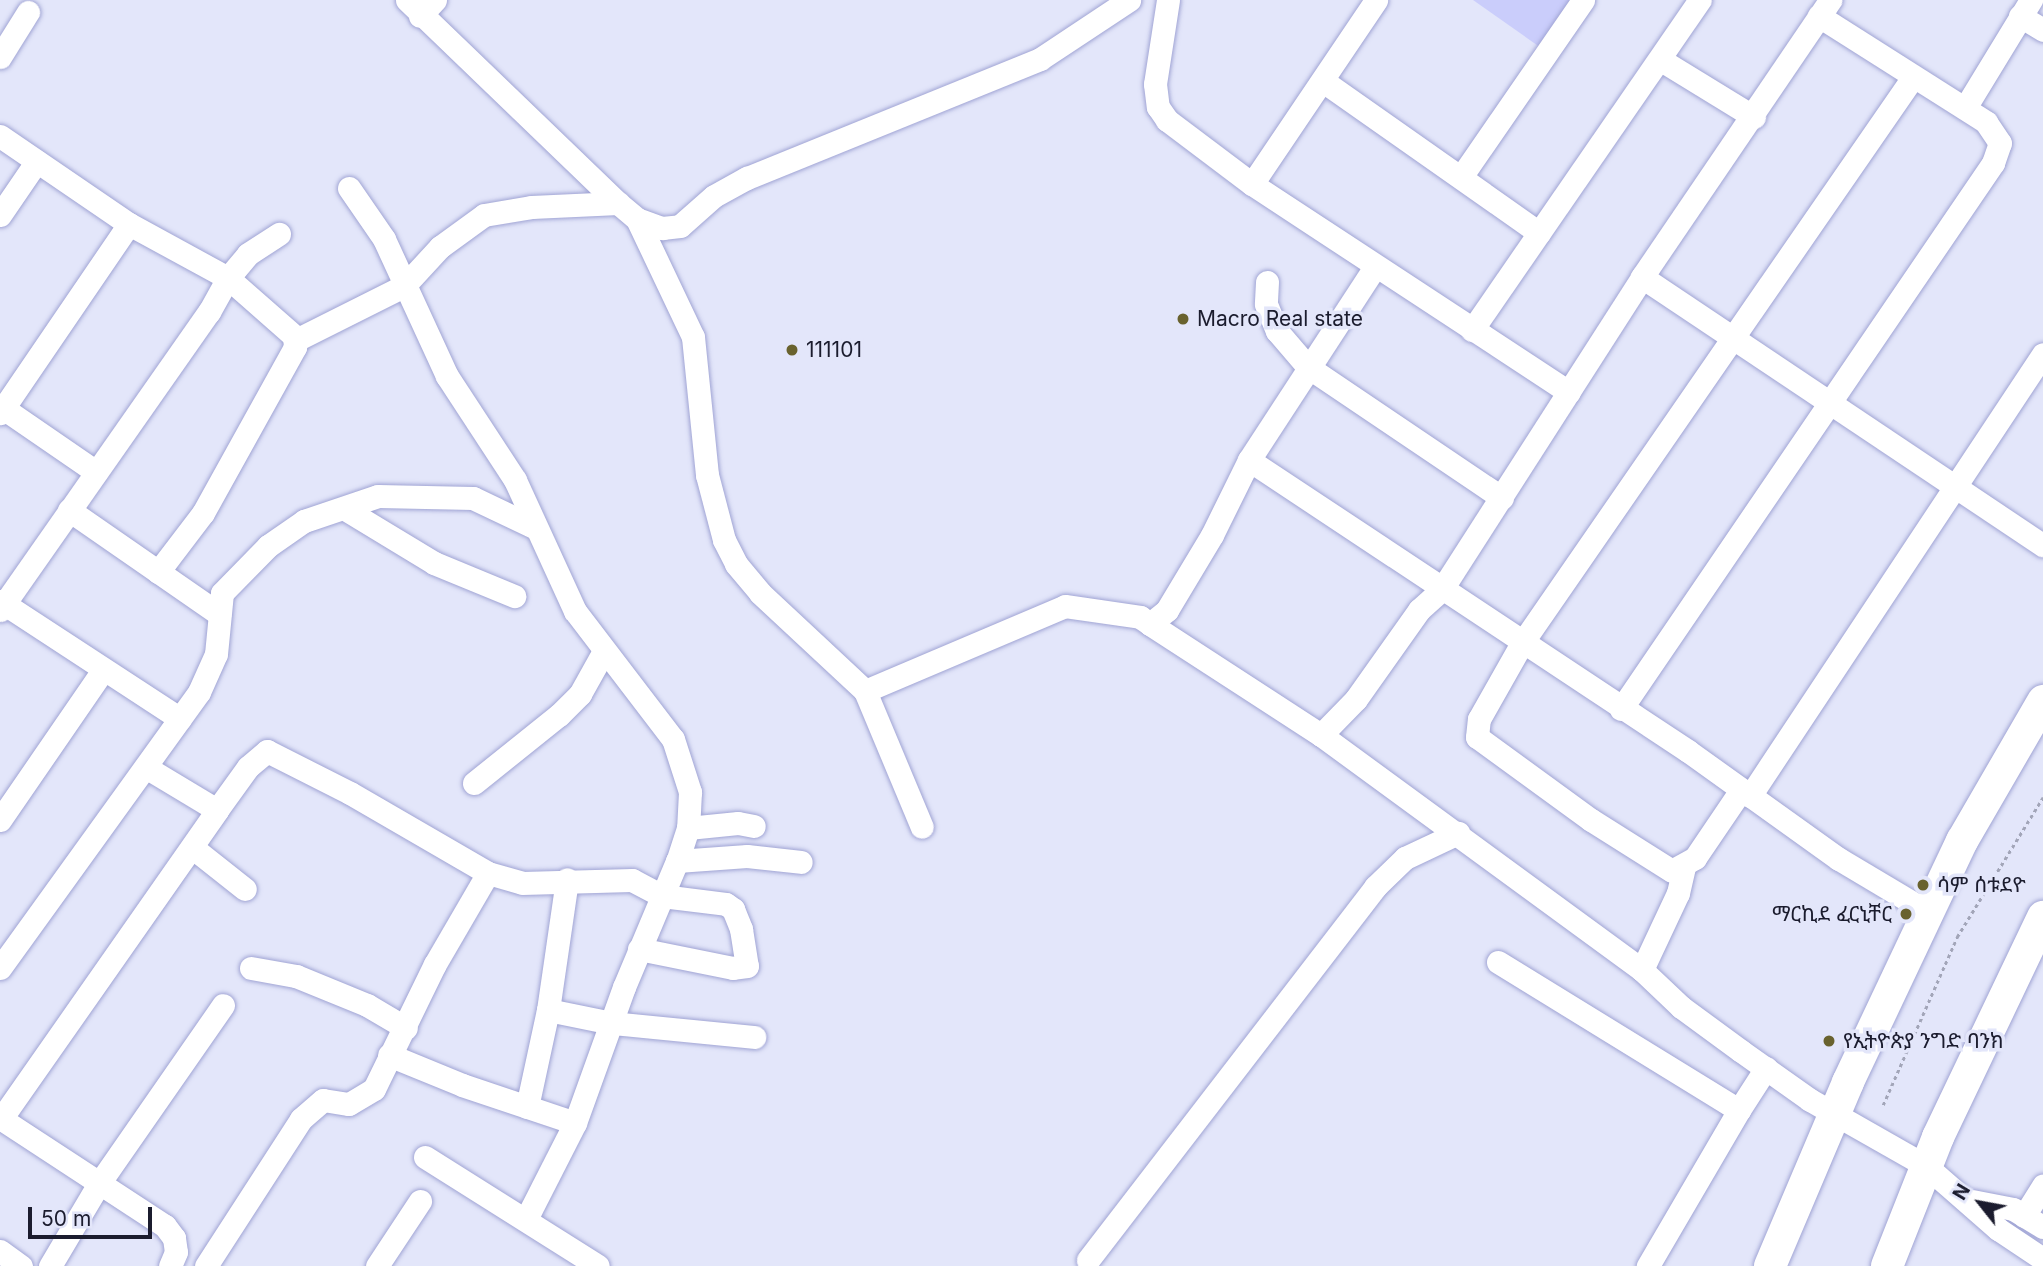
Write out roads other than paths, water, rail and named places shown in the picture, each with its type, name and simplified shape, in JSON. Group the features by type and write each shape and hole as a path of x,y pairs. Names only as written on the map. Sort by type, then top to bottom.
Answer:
{"highway":[{"path":"1770,1266 1836,1112 1928,912 1968,830 2043,701"},
{"path":"1888,1266 1926,1166 2043,917"}],"street":[{"path":"420,5 618,203 637,219 662,229 680,226 714,196 747,178 1040,59 1129,0"},
{"path":"1168,0 1155,83 1158,107 1190,141 1376,267 1569,392"},
{"path":"1252,184 1376,0"},
{"path":"1461,177 1583,0"},
{"path":"1472,330 1700,0"},
{"path":"1321,735 1356,699 1419,610 1442,589 1642,277 1754,117 1825,8 1913,77 1986,121 2000,143 1993,163 1621,709"},
{"path":"1965,108 2025,8 2043,30"},
{"path":"0,57 29,12"},
{"path":"1661,60 1754,117"},
{"path":"1913,77 1522,643 1479,719 1477,737 1656,864 1672,871 1684,867 1746,793 1956,486 2034,385 2043,354"},
{"path":"1323,81 1539,233"},
{"path":"0,136 129,223 228,278 296,340"},
{"path":"0,215 37,161"},
{"path":"349,188 384,239 447,376 498,448 575,611 673,739 690,792 688,828 677,861 639,949 575,1123 526,1219"},
{"path":"159,572 203,513 296,340 404,286 440,247 484,215 532,207 618,203"},
{"path":"637,219 693,337 706,475 736,564 822,656 865,691 922,827"},
{"path":"96,472 2,410 129,223"},
{"path":"180,719 1,605 209,312 228,278 248,254 279,234"},
{"path":"1150,624 1167,610 1183,587 1249,460 1376,267"},
{"path":"1642,277 1731,339 1830,400 2043,545"},
{"path":"1267,282 1266,304 1277,331 1308,367 1502,498"},
{"path":"1249,460 1746,793 1839,859 1928,912"},
{"path":"4,956 147,768 199,692 216,654 222,593 231,579 268,547 304,521 378,496 473,498 536,528"},
{"path":"345,509 434,563 514,596"},
{"path":"69,510 219,614"},
{"path":"865,691 1065,606 1140,617 1321,735 1642,970 1681,1007 1810,1100 1836,1112 1926,1166 1972,1202 1998,1229 2043,1259"},
{"path":"474,783 559,715 586,684 604,650"},
{"path":"0,820 103,670"},
{"path":"170,1266 176,1252 174,1238 165,1226 0,1119 193,848 216,810 248,767 267,751 360,798 488,873 522,883 567,879 632,880 662,895 733,909 747,966 733,968 639,949"},
{"path":"147,768 216,810"},
{"path":"688,828 738,823 754,826"},
{"path":"1088,1260 1375,887 1405,858 1458,833"},
{"path":"193,848 245,889"},
{"path":"677,861 747,856 800,862"},
{"path":"1642,970 1678,893 1684,867"},
{"path":"206,1266 301,1119 323,1100 349,1104 359,1101 374,1089 435,964 488,873"},
{"path":"527,1107 548,1010 567,879"},
{"path":"1498,962 1740,1110"},
{"path":"251,968 296,975 367,1005 406,1028"},
{"path":"50,1266 98,1185 223,1004"},
{"path":"548,1010 612,1023 754,1037"},
{"path":"389,1055 575,1123"},
{"path":"1648,1266 1766,1068"},
{"path":"425,1157 598,1266"},
{"path":"1972,1202 2034,1221 2043,1185"},
{"path":"377,1266 420,1201"},
{"path":"0,1251 21,1266"}],"place":[{"name":"Macro Real state","path":"1183,319"},
{"name":"111101","path":"792,350"},
{"name":"ሳም ሰቱደዮ","path":"1923,885"},
{"name":"ማርኪደ ፈርኒቸር","path":"1906,914"},
{"name":"የኢትዮጵያ ንግድ ባንክ","path":"1829,1041"}]}
